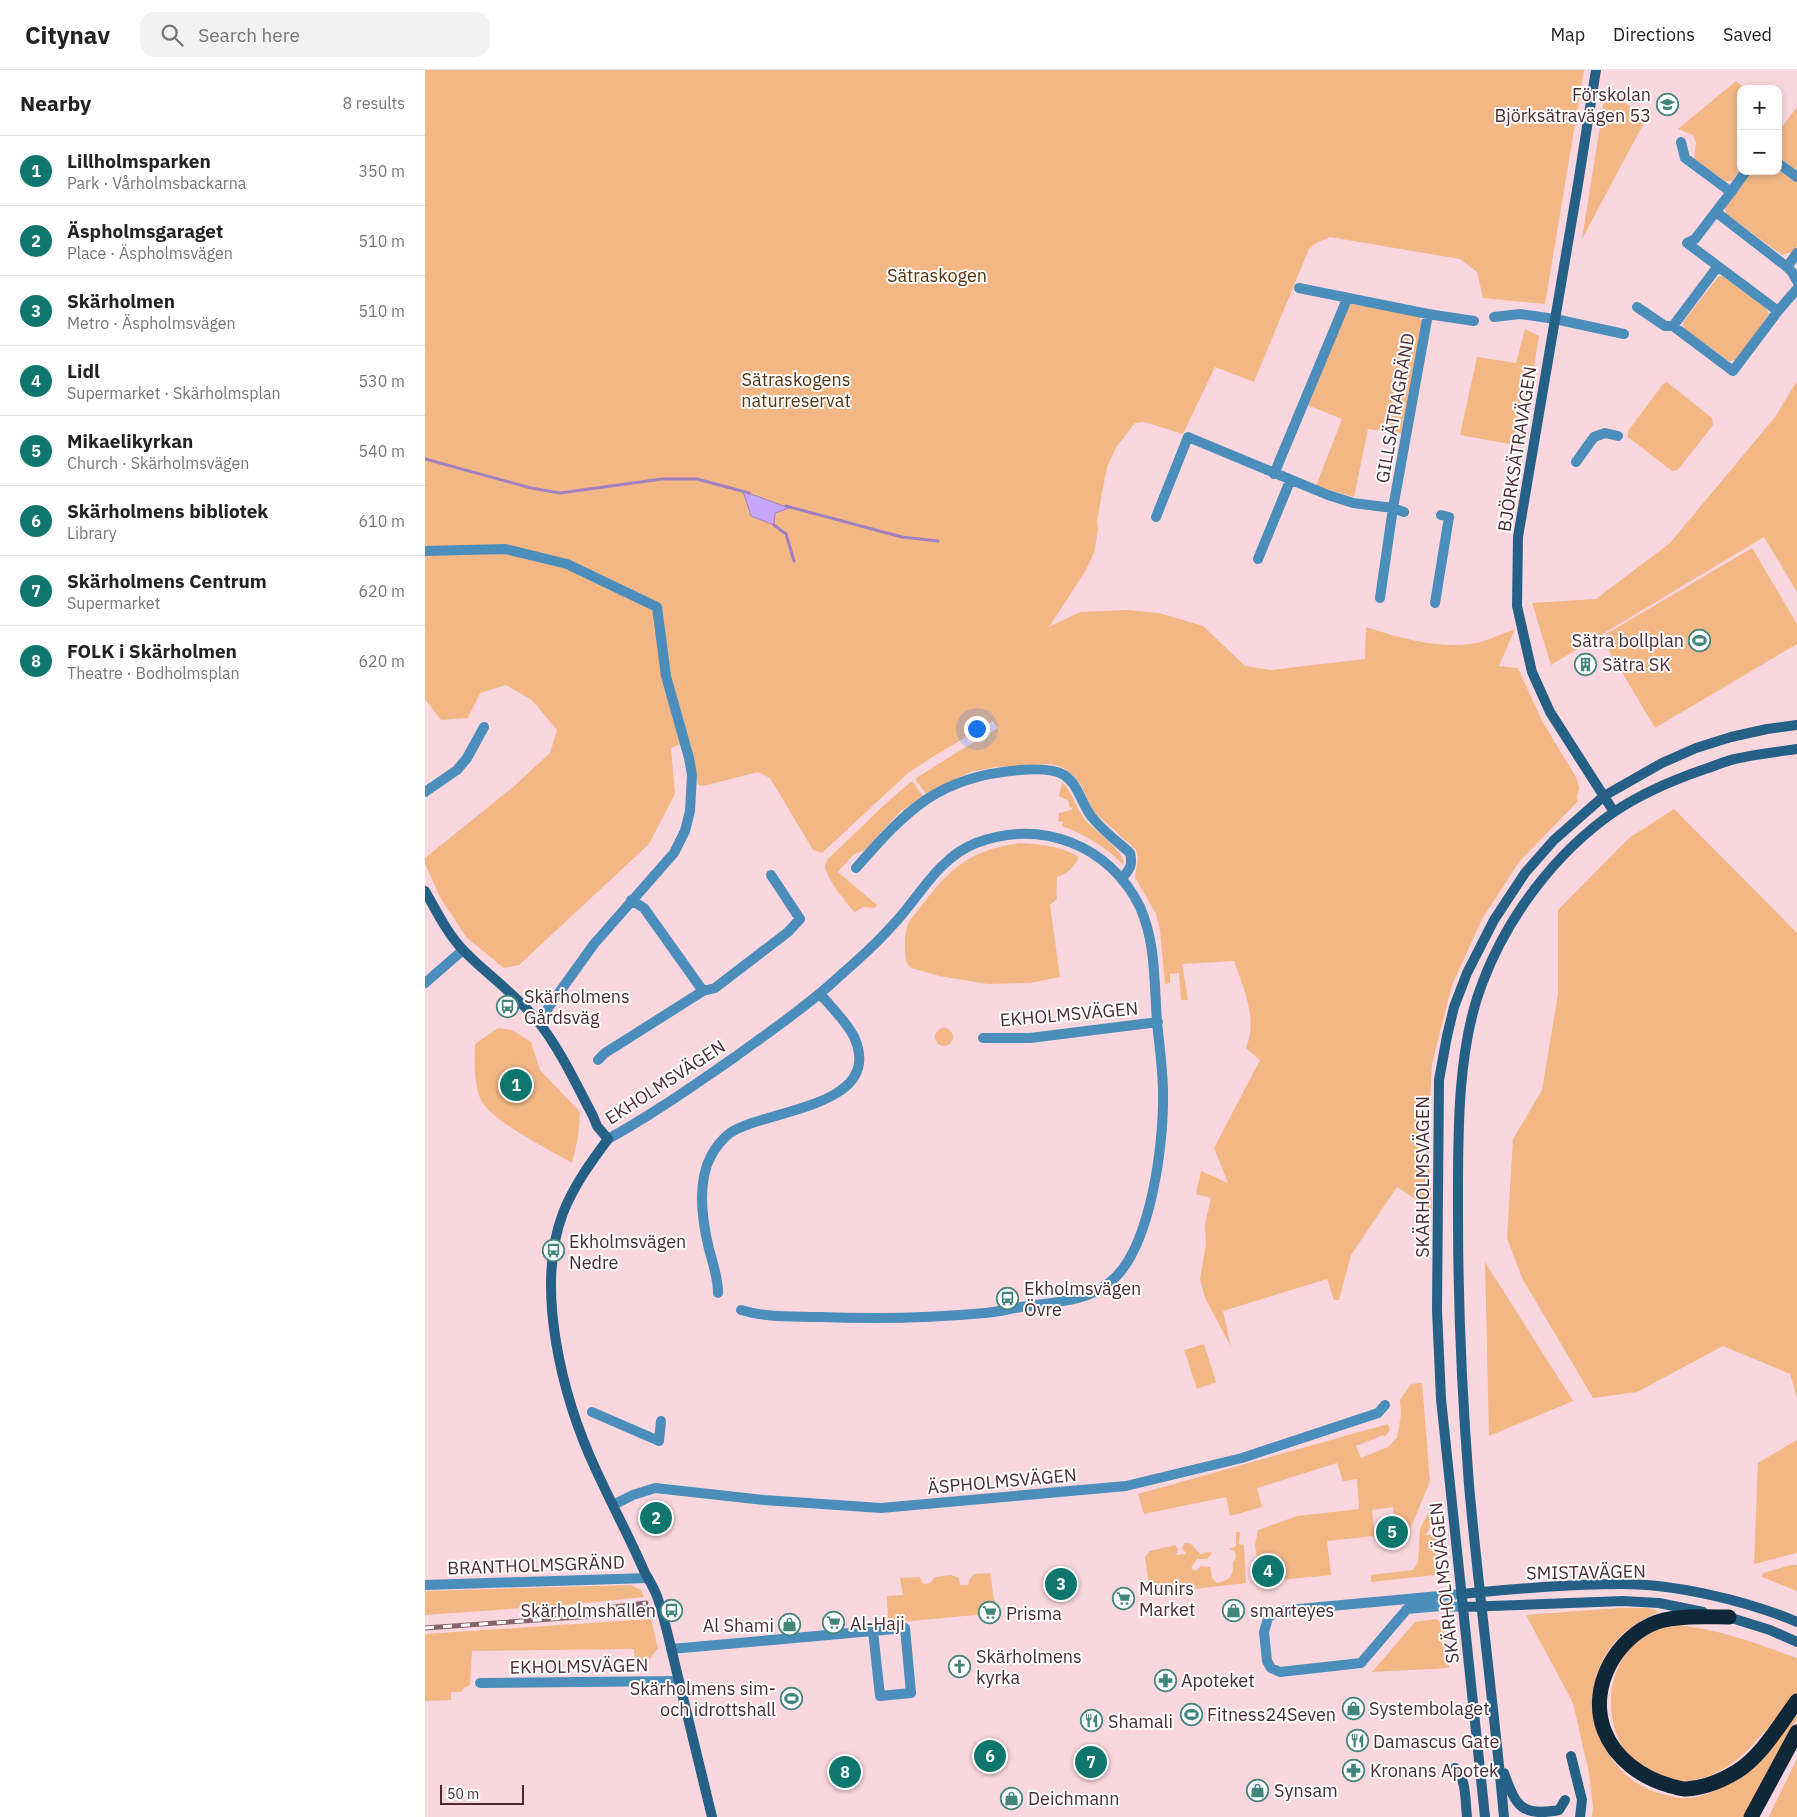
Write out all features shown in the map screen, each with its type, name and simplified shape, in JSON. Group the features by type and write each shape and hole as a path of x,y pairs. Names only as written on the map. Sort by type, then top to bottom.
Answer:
{"highway":[{"path":"1729,1617 1696,1616 1659,1622 1638,1631 1621,1646 1610,1662 1603,1683 1600,1706 1604,1729 1615,1749 1632,1768 1654,1781 1684,1789 1712,1784 1737,1772 1761,1750 1797,1701"},
{"path":"1751,1817 1797,1732"},
{"path":"1763,1817 1797,1743"}],"main road":[{"name":"BJÖRKSÄTRAVÄGEN","path":"1596,70 1518,537 1517,606 1532,672 1547,704 1614,812"},
{"name":"SKÄRHOLMSVÄGEN","path":"1485,1817 1441,1399 1437,1310 1439,1080 1454,1007 1467,973 1494,920 1530,867 1554,840 1604,796 1662,763 1696,748 1731,737 1767,729 1797,726"},
{"name":"SKÄRHOLMSVÄGEN","path":"1504,1817 1469,1483 1458,1304 1458,1166 1460,1122 1467,1039 1481,985 1496,953 1525,903 1566,853 1614,812 1669,782 1735,759 1797,749"},
{"path":"425,891 444,925 463,950 527,1009 538,1022 564,1061 597,1126 608,1138"},
{"name":"EKHOLMSVÄGEN","path":"608,1138 585,1171 562,1214 553,1251 551,1287 551,1306 557,1346 572,1408 595,1468 657,1596 712,1817"},
{"name":"SMISTAVÄGEN","path":"1461,1594 1581,1585 1623,1584 1663,1587 1731,1600 1775,1612 1797,1622"},
{"name":"SMISTAVÄGEN","path":"1463,1607 1623,1601 1659,1603 1729,1617 1770,1630 1797,1642"},
{"path":"1571,1756 1582,1800 1580,1817"},
{"path":"1499,1761 1513,1800 1528,1813 1543,1815 1559,1810 1565,1800"},
{"path":"1455,1768 1463,1782 1467,1817"}],"street":[{"path":"1681,142 1685,158 1731,192"},
{"path":"1782,166 1797,177"},
{"path":"1743,175 1695,239 1687,243 1778,311"},
{"path":"1716,212 1787,267 1797,281"},
{"path":"1787,267 1797,253"},
{"path":"1673,326 1718,266"},
{"name":"GILLSÄTRAGRÄND","path":"1299,288 1428,314 1474,321"},
{"path":"1637,307 1665,326 1673,326 1733,371 1797,289"},
{"path":"1274,474 1347,298"},
{"name":"GILLSÄTRAGRÄND","path":"1380,598 1393,508 1428,314"},
{"path":"1494,317 1520,314 1555,319 1624,334"},
{"path":"1576,462 1594,437 1605,433 1619,436"},
{"name":"GILLSÄTRAGRÄND","path":"1156,517 1189,437 1274,474 1353,504 1393,508 1404,512"},
{"path":"1258,560 1290,480"},
{"path":"1435,603 1449,517 1441,515"},
{"path":"425,550 505,549 567,564 657,607 666,676 692,775 690,811 685,831 674,853 594,944 538,1022"},
{"path":"425,792 457,770 467,758 484,727"},
{"path":"856,868 894,825 917,804 941,790 959,781 990,772 1033,769 1058,772 1067,777 1089,814 1129,853 1132,862 1131,869 1122,878"},
{"name":"EKHOLMSVÄGEN","path":"608,1138 696,1084 820,994 892,927 937,870 959,851 974,843 1001,835 1050,836 1072,842 1097,855 1122,878 1141,910 1149,936 1155,970 1163,1092 1159,1158 1144,1225 1134,1252 1112,1281 1094,1292 1075,1299 989,1313 858,1318 760,1316 741,1310"},
{"path":"598,1060 605,1053 703,991 715,988 788,932 800,920 771,875"},
{"path":"631,900 643,908 703,991"},
{"path":"425,983 463,950"},
{"path":"718,1293 718,1279 709,1248 703,1210 703,1172 711,1155 730,1133 823,1101 842,1090 856,1074 859,1064 859,1052 854,1037 820,994"},
{"name":"EKHOLMSVÄGEN","path":"983,1038 1030,1038 1157,1022"},
{"name":"ÄSPHOLMSVÄGEN","path":"613,1505 633,1494 655,1488 764,1500 881,1508 1126,1486 1252,1455 1378,1413 1385,1405"},
{"path":"592,1412 659,1441 661,1421"},
{"name":"BRANTHOLMSGRÄND","path":"425,1585 648,1578"},
{"path":"1461,1594 1277,1611 1268,1618 1264,1632 1267,1661 1271,1668 1280,1672 1361,1663 1407,1609 1441,1606 1463,1607"},
{"path":"671,1649 905,1628 911,1693 880,1696 873,1631"},
{"name":"EKHOLMSVÄGEN","path":"479,1683 679,1680"}],"green space":[{"path":"425,70 1584,70 1545,304 1483,298 1477,272 1460,259 1330,237 1318,242 1309,249 1254,382 1215,367 1183,434 1144,422 1135,423 1117,446 1107,467 1097,520 1098,530 1094,553 1086,570 1049,627 1080,612 1127,610 1159,613 1203,626 1245,666 1271,670 1365,659 1366,627 1408,639 1453,645 1481,642 1515,629 1499,666 1518,668 1542,721 1576,777 1579,787 1578,801 1519,862 1482,919 1452,985 1432,1064 1428,1136 1432,1210 1397,1187 1351,1255 1339,1300 1334,1300 1327,1279 1223,1311 1231,1347 1205,1298 1200,1279 1206,1244 1205,1224 1211,1198 1196,1194 1201,1171 1228,1183 1214,1148 1260,1060 1246,1048 1251,1026 1250,1015 1234,961 1182,964 1188,1000 1181,1000 1179,973 1170,974 1170,983 1165,984 1160,930 1156,914 1135,877 1138,858 1136,850 1093,811 1081,785 1074,776 1062,767 1050,764 996,767 970,772 926,794 915,779 998,728 993,721 908,773 822,853 813,850 770,778 758,772 703,786 698,785 689,741 671,748 675,794 649,844 519,965 504,968 467,938 441,899 425,864 425,858 512,788 550,753 557,730 532,700 506,685 480,693 468,718 441,720 425,699"},
{"path":"1736,81 1740,85 1737,85 1737,174 1732,181 1725,181 1694,159 1696,143 1693,135 1678,129"},
{"path":"1606,88 1646,119 1582,239"},
{"path":"1797,107 1797,171 1782,159 1782,127"},
{"path":"1782,173 1797,183 1797,246 1792,252 1782,255 1726,214 1725,206 1749,175 1782,175"},
{"path":"1723,276 1766,308 1769,314 1736,360 1729,361 1684,329 1683,322 1718,277"},
{"path":"1352,304 1419,316 1422,321 1403,434 1368,429 1354,497 1316,486 1342,419 1307,405 1348,305"},
{"path":"1525,329 1539,336 1521,446 1460,435 1477,357 1516,363"},
{"path":"1797,381 1797,592 1764,537 1551,665 1532,603 1596,599 1670,543 1775,417"},
{"path":"1667,382 1712,418 1713,425 1678,470 1672,471 1628,437 1628,431 1663,384"},
{"name":"Sätra bollplan","path":"1752,548 1797,624 1797,644 1655,728 1601,637"},
{"path":"912,781 923,796 900,812 867,849 853,855 838,872 877,905 875,908 863,907 855,912 833,884 826,872 826,863 880,809"},
{"path":"1062,782 1085,820 1114,847 1124,865 1095,842 1062,826 1063,822 1058,821 1059,813 1073,808 1069,807 1069,801 1059,796"},
{"path":"1674,809 1797,933 1797,1398 1790,1374 1723,1346 1637,1392 1593,1398 1522,1278 1507,1238 1513,1139 1542,1090 1558,994 1558,910 1629,838"},
{"path":"1019,843 1058,848 1079,857 1070,870 1057,877 1057,899 1050,905 1060,977 1030,983 988,984 939,976 911,968 906,962 905,940 907,927 911,919 943,880 963,862 975,856 988,850"},
{"path":"498,1028 512,1030 531,1042 540,1070 580,1112 578,1138 572,1163 507,1125 485,1107 480,1098 475,1071 475,1044"},
{"path":"944,1028 950,1031 953,1037 950,1043 944,1046 938,1043 935,1037 938,1031"},
{"path":"1485,1262 1573,1401 1489,1436"},
{"path":"1204,1344 1216,1382 1197,1389 1184,1350"},
{"path":"1422,1383 1430,1481 1413,1523 1409,1529 1408,1522 1395,1523 1393,1507 1372,1510 1375,1536 1327,1541 1331,1575 1260,1582 1255,1545 1258,1530 1297,1516 1359,1509 1357,1479 1343,1481 1337,1463 1257,1488 1262,1507 1230,1516 1226,1497 1144,1514 1138,1494 1388,1424 1390,1430 1385,1437 1383,1435 1356,1446 1361,1458 1388,1447 1397,1438 1401,1414 1400,1400 1411,1384"},
{"path":"1797,1440 1797,1553 1754,1564 1758,1463"},
{"path":"1430,1509 1431,1523 1425,1535 1441,1535 1443,1561 1441,1570 1435,1575 1371,1582 1371,1575 1413,1570 1418,1562 1420,1529"},
{"path":"1236,1532 1240,1532 1239,1544 1244,1545 1246,1583 1150,1594 1145,1557 1150,1551 1175,1545 1178,1549 1176,1555 1186,1554 1182,1548 1185,1543 1191,1544 1200,1554 1210,1552 1212,1553 1207,1559 1197,1559 1191,1568 1196,1571 1201,1566 1210,1567 1212,1578 1217,1583 1228,1579 1232,1574 1233,1562 1236,1558 1235,1551 1229,1549 1236,1546"},
{"path":"1797,1565 1797,1591 1762,1577 1763,1573"},
{"path":"990,1573 996,1613 890,1623 888,1621 887,1596 903,1595 900,1578 920,1577 923,1584 930,1583 935,1577 951,1575 959,1578 960,1585 968,1585 969,1580 974,1574"},
{"path":"631,1585 641,1590 644,1597 566,1605 425,1615 425,1591"},
{"path":"1618,1608 1649,1608 1659,1612 1631,1628 1613,1644 1598,1671 1593,1693 1594,1715 1600,1736 1610,1756 1624,1773 1641,1786 1679,1798 1692,1798 1709,1793 1720,1788 1741,1772 1797,1716 1743,1817 1592,1817 1593,1807 1589,1773 1573,1703 1526,1615"},
{"path":"651,1619 658,1648 641,1670 635,1670 634,1649 472,1651 470,1685 461,1692 451,1692 451,1700 425,1701 425,1634"},
{"path":"1436,1619 1444,1625 1449,1668 1372,1672 1415,1622"},
{"path":"1678,1625 1708,1630 1753,1642 1797,1658 1797,1692 1795,1696 1748,1750 1716,1773 1704,1778 1679,1782 1664,1779 1634,1762 1629,1757 1617,1736 1611,1705 1615,1675 1621,1661 1630,1648 1655,1629"},
{"path":"1797,1759 1797,1817 1769,1817 1772,1810"}],"shaded area":[{"path":"743,491 789,508 775,513 774,525 751,516"}],"waterway":[{"path":"425,459 531,488 560,493 662,479 697,479 749,493"},
{"path":"786,506 902,537 938,541"},
{"path":"774,525 786,534 794,561"}],"railway":[{"path":"607,1608 646,1603"},
{"path":"425,1628 649,1612"}],"place":[{"name":"Förskolan Björksätravägen 53","path":"1667,104"},
{"name":"Sätra bollplan","path":"1700,640"},
{"name":"Sätra SK","path":"1586,664"},
{"name":"Skärholmens Gårdsväg","path":"508,1006"},
{"name":"Lillholmsparken","path":"516,1085"},
{"name":"Ekholmsvägen Nedre","path":"553,1251"},
{"name":"Ekholmsvägen Övre","path":"1008,1298"},
{"name":"Äspholmsgaraget","path":"656,1518"},
{"name":"Mikaelikyrkan","path":"1392,1532"},
{"name":"Lidl","path":"1268,1571"},
{"name":"Skärholmen","path":"1061,1584"},
{"name":"Munirs Market","path":"1123,1598"},
{"name":"Skärholmshallen","path":"672,1610"},
{"name":"smarteyes","path":"1234,1610"},
{"name":"Prisma","path":"990,1613"},
{"name":"Al-Haji","path":"834,1623"},
{"name":"Al Shami","path":"790,1625"},
{"name":"Skärholmens kyrka","path":"960,1666"},
{"name":"Apoteket","path":"1165,1680"},
{"name":"Skärholmens sim- och idrottshall","path":"792,1698"},
{"name":"Systembolaget","path":"1353,1708"},
{"name":"Fitness24Seven","path":"1191,1714"},
{"name":"Shamali","path":"1092,1721"},
{"name":"Damascus Gate","path":"1357,1741"},
{"name":"Skärholmens bibliotek","path":"990,1756"},
{"name":"Skärholmens Centrum","path":"1091,1762"},
{"name":"Kronans Apotek","path":"1354,1770"},
{"name":"FOLK i Skärholmen","path":"845,1772"},
{"name":"Synsam","path":"1258,1790"},
{"name":"Deichmann","path":"1012,1798"}],"park label":[{"name":"Sätraskogen","path":"937,275"},
{"name":"Sätraskogens naturreservat","path":"796,389"}]}
